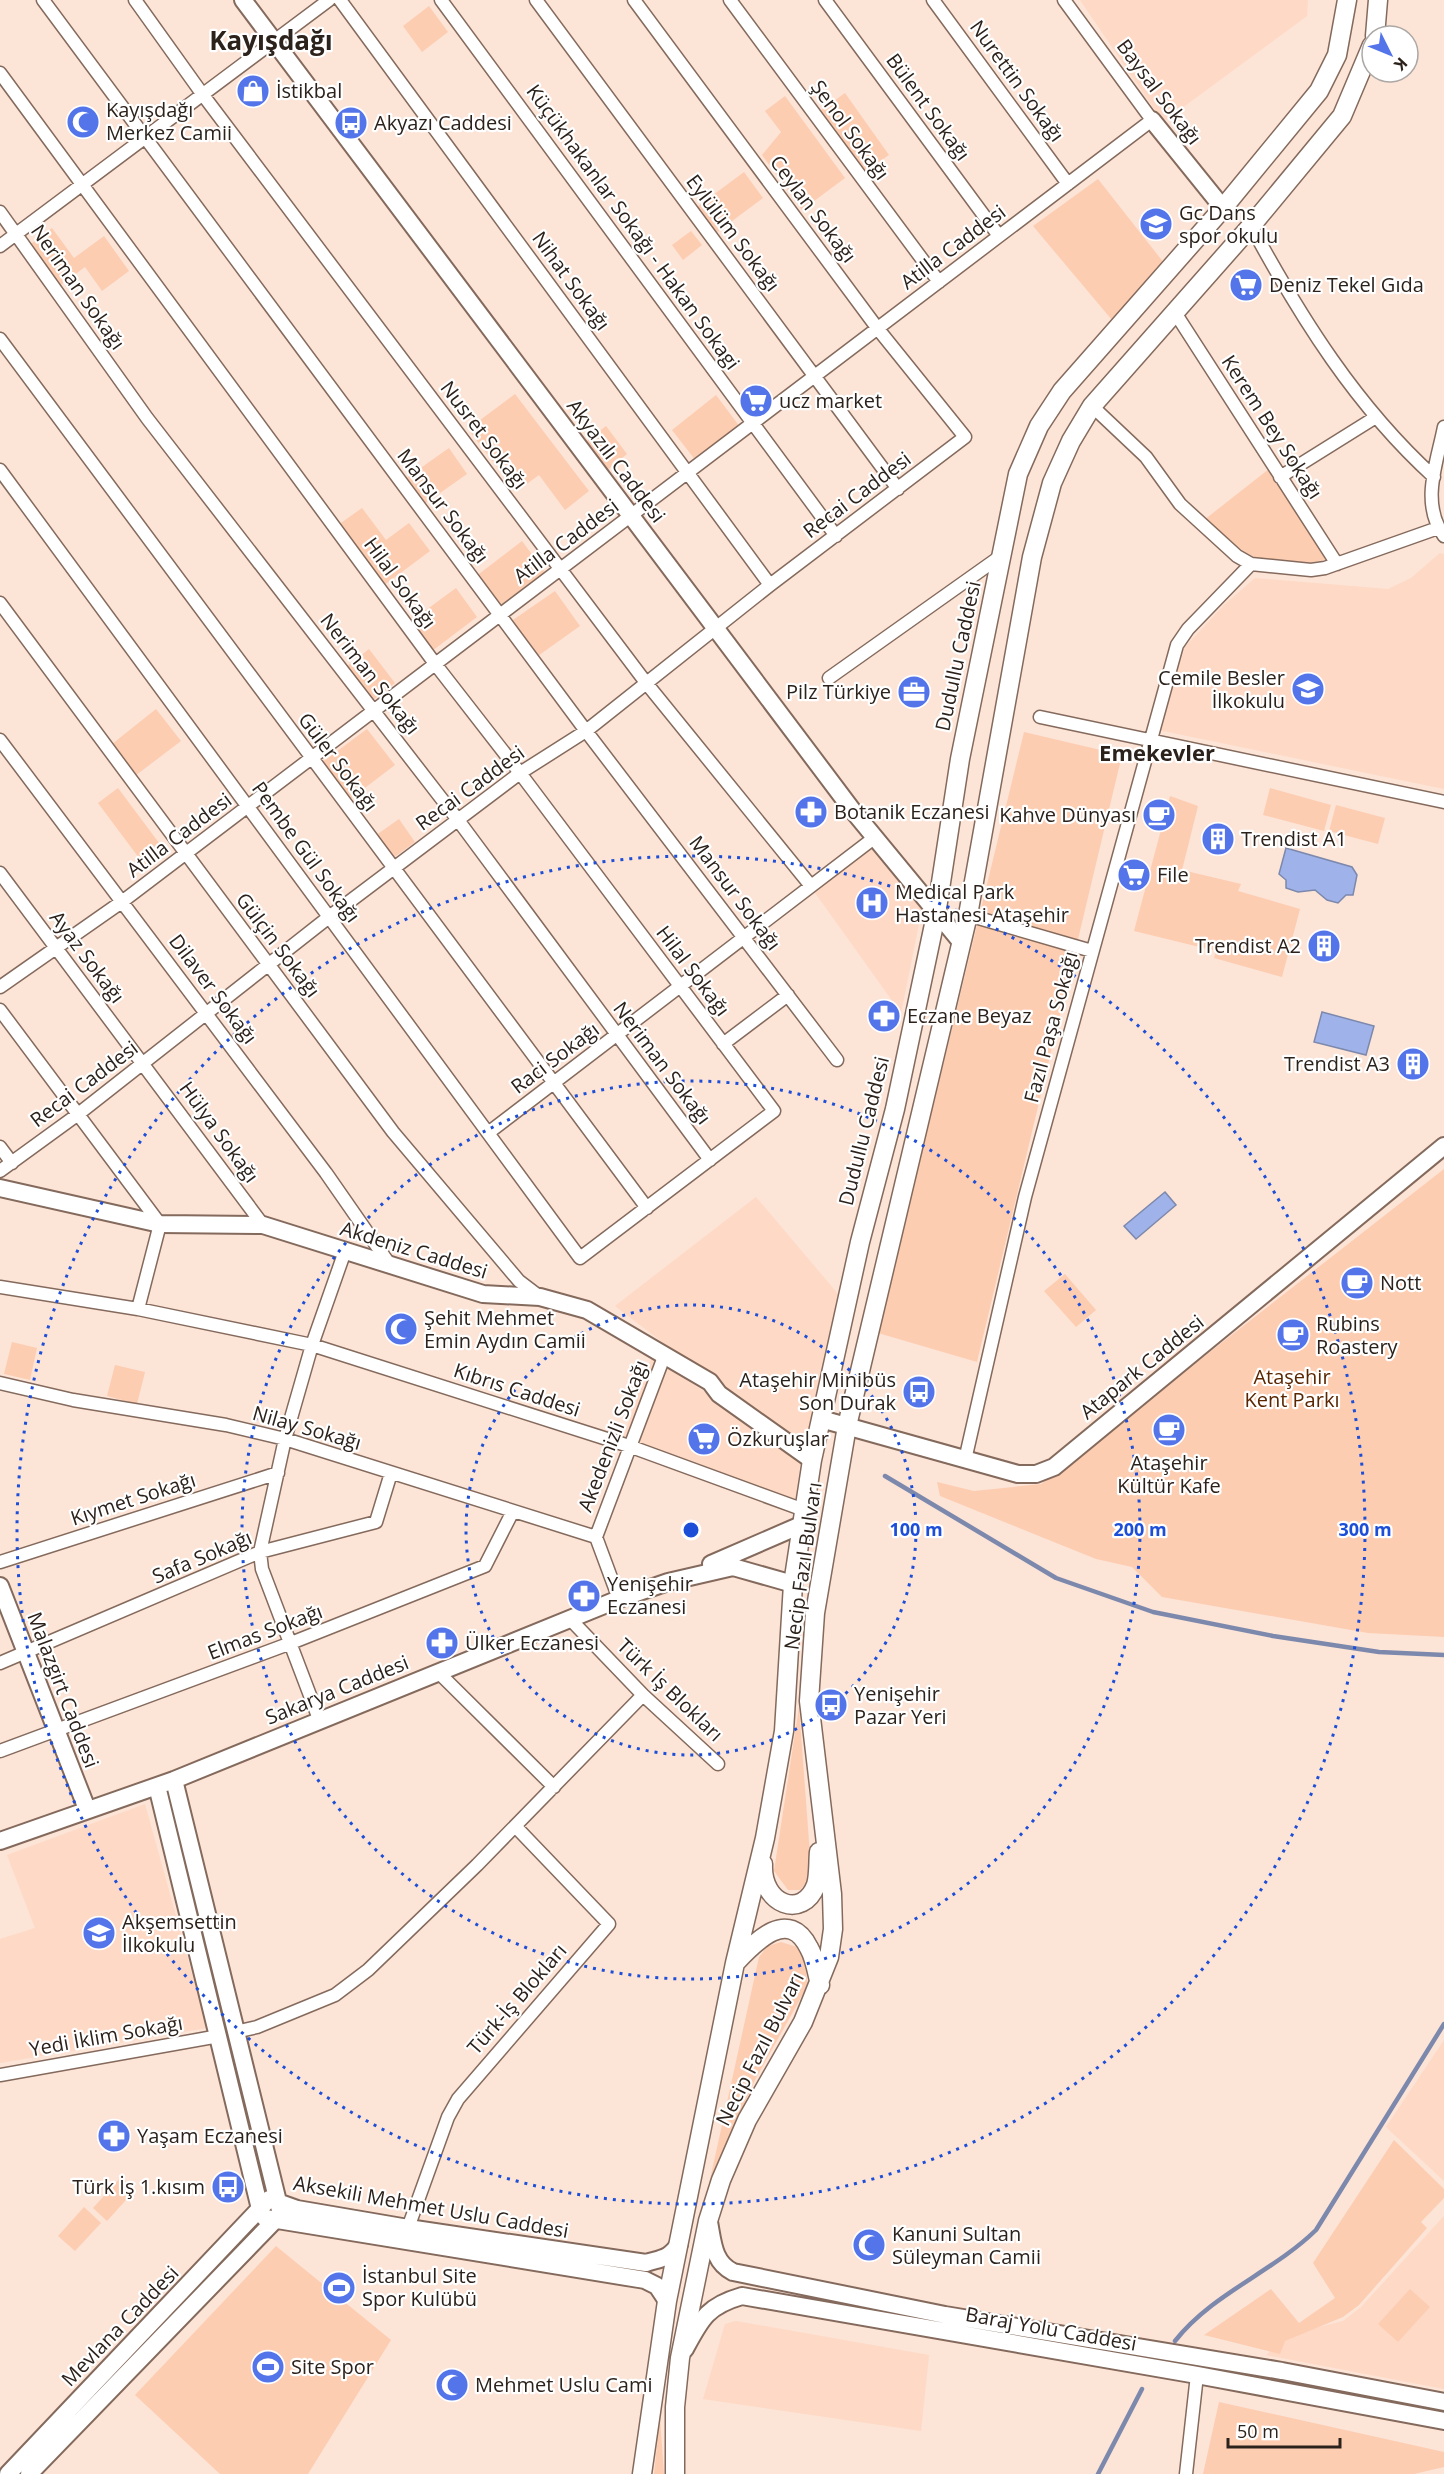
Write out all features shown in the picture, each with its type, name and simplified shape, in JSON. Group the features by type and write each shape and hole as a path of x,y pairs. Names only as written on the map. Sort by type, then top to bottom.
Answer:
{"main road":[{"name":"Dudullu Caddesi","path":"821,1419 860,1242 895,1109 936,915 960,759 1018,474 1039,426 1062,391 1223,208 1319,91 1337,55 1347,0"},
{"path":"1376,24 1378,0"},
{"path":"847,1426 968,915 1032,557 1052,483 1071,441 1092,406 1251,226 1342,116 1360,73"},
{"name":"Necip Fazıl Bulvarı","path":"642,2474 667,2301 735,1963 765,1838 784,1731 793,1584 802,1518 821,1419"},
{"name":"Necip Fazıl Bulvarı","path":"675,2474 675,2407 680,2358 708,2221 721,2180 747,2120 803,2022 820,1985 829,1957 832,1894 809,1701 815,1613 847,1426"},
{"path":"765,1838 765,1886 779,1902 790,1905 803,1901 815,1886 822,1823"},
{"path":"735,1963 759,1937 771,1931 788,1929 800,1936 809,1947 820,1985"}],"street":[{"name":"Mansur Sokağı","path":"43,0 586,730 837,1060"},
{"name":"Nusret Sokağı","path":"135,0 203,95 647,684 810,886"},
{"name":"Akyazılı Caddesi","path":"243,0 874,838 936,915 961,942"},
{"path":"0,246 329,0"},
{"name":"Nihat Sokağı","path":"340,0 770,585"},
{"name":"Küçükhakanlar Sokağı - Hakan Sokagi","path":"441,0 836,536"},
{"name":"Eylülüm Sokağı","path":"536,0 898,489"},
{"name":"Ceylan Sokağı","path":"633,0 878,329 965,437"},
{"name":"Şenol Sokağı","path":"730,0 939,282"},
{"name":"Bülent Sokağı","path":"825,0 999,236"},
{"name":"Nurettin Sokağı","path":"933,0 1068,184"},
{"name":"Baysal Sokağı","path":"1064,0 1152,120 1223,208"},
{"name":"Hilal Sokağı","path":"0,74 436,664 774,1111 710,1160"},
{"name":"Atilla Caddesi","path":"0,987 123,901 248,807 1152,120"},
{"name":"Neriman Sokağı","path":"0,212 147,418 458,820 710,1160"},
{"path":"1251,226 1292,300 1341,373 1400,446 1434,477"},
{"name":"Kerem Bey Sokağı","path":"1174,311 1337,564"},
{"name":"Güler Sokağı","path":"0,339 647,1208"},
{"path":"1092,406 1146,458 1180,504 1237,556 1251,564 1311,570 1441,532 1432,513 1430,492 1444,427"},
{"path":"1281,477 1376,417"},
{"name":"Recai Caddesi","path":"0,1171 77,1115 268,963 520,773 586,730 647,684 770,585 965,437"},
{"name":"Pembe Gül Sokağı","path":"0,470 580,1258 647,1208"},
{"path":"830,678 1001,556"},
{"name":"Fazıl Paşa Sokağı","path":"965,1460 1025,1197 1176,645 1251,564"},
{"name":"Gülçin Sokağı","path":"0,603 393,1132 519,1281 540,1297"},
{"path":"1040,717 1444,802"},
{"name":"Dilaver Sokağı","path":"0,740 326,1173 390,1265"},
{"name":"Raci Sokağı","path":"488,1133 874,838"},
{"name":"Ayaz Sokağı","path":"0,873 144,1063"},
{"path":"968,915 1092,951"},
{"path":"723,1044 788,995"},
{"path":"0,1010 160,1224 138,1309"},
{"name":"Hülya Sokağı","path":"144,1063 262,1225"},
{"name":"Atapark Caddesi","path":"821,1419 1018,1474 1036,1474 1054,1467 1444,1146"},
{"path":"0,1147 12,1163"},
{"path":"647,1208 710,1160"},
{"name":"Akdeniz Caddesi","path":"0,1188 160,1224 262,1225 483,1294 540,1297 587,1310 710,1382 719,1394 812,1460"},
{"path":"319,1719 262,1569 260,1552 285,1439 312,1345 345,1251"},
{"name":"Kıbrıs Caddesi","path":"0,1287 138,1309 312,1345 629,1446 802,1518"},
{"name":"Akedenizli Sokağı","path":"619,1599 596,1537 664,1354"},
{"name":"Nilay Sokağı","path":"0,1383 72,1400 226,1425 285,1439 596,1537"},
{"name":"Kıymet Sokağı","path":"0,1562 278,1473"},
{"name":"Safa Sokağı","path":"0,1664 260,1552 376,1522 391,1473"},
{"name":"Elmas Sokağı","path":"0,1751 291,1643 485,1566 513,1511"},
{"path":"668,1582 802,1518"},
{"name":"Sakarya Caddesi","path":"0,1841 174,1780 570,1618 668,1582 733,1567 793,1584"},
{"name":"Malazgirt Caddesi","path":"0,1586 87,1809"},
{"name":"Türk İş Blokları","path":"570,1618 643,1695 718,1764"},
{"path":"438,1672 554,1787"},
{"path":"227,2034 257,2027 334,1995 350,1984 391,1949 643,1695"},
{"name":"Aksekili Mehmet Uslu Caddesi","path":"174,1780 262,2207"},
{"name":"Aksekili Mehmet Uslu Caddesi","path":"156,1786 227,2034 279,2202 297,2209 408,2228 646,2263 662,2260 671,2255 679,2244"},
{"name":"Türk-İş Blokları","path":"408,2228 448,2117 458,2099 609,1924 515,1826"},
{"name":"Yedi İklim Sokağı","path":"0,2075 227,2034"},
{"path":"268,2199 279,2202 281,2214 274,2220 265,2218 262,2207 268,2199"},
{"name":"Mevlana Caddesi","path":"8,2474 262,2207"},
{"name":"Aksekili Mehmet Uslu Caddesi","path":"274,2220 647,2280 657,2286 667,2301"},
{"name":"Mevlana Caddesi","path":"29,2474 274,2220"},
{"name":"Baraj Yolu Caddesi","path":"708,2221 716,2256 719,2262 733,2272 944,2323 1197,2375 1444,2421"},
{"name":"Baraj Yolu Caddesi","path":"680,2358 702,2317 722,2302 742,2296 1282,2371 1444,2402"},
{"path":"1186,2474 1197,2375"}],"shaded area":[{"path":"1080,0 1308,0 1307,16 1163,122"},
{"name":"Cemile Besler İlkokulu","path":"1440,553 1444,554 1444,789 1158,730 1185,647 1224,605 1255,578 1388,589 1411,578"},
{"path":"871,847 922,909 901,1013 813,890"},
{"path":"756,1197 838,1294 807,1445 674,1351 615,1306"},
{"path":"652,1356 801,1458 795,1502 623,1438"},
{"name":"Akşemsettin İlkokulu","path":"145,1804 207,2028 0,2063 0,1939 35,1928 7,1855"},
{"path":"1444,2040 1444,2181 1386,2127"},
{"path":"1444,2216 1444,2389 1266,2355 1288,2335 1343,2321 1361,2307"},
{"path":"736,2321 929,2355 921,2431 703,2399 725,2324"}],"green space":[{"path":"429,6 448,32 422,52 403,26"},
{"path":"845,93 889,155 864,172 820,111"},
{"path":"785,96 845,178 802,210 762,155 781,132 765,111"},
{"path":"744,172 763,198 716,233 697,207"},
{"path":"1098,179 1164,263 1112,320 1033,226"},
{"path":"52,228 74,258 104,236 129,271 102,291 85,267 58,287 28,246"},
{"path":"691,231 702,245 683,260 672,245"},
{"path":"515,394 589,491 565,510 539,475 516,492 468,429"},
{"path":"716,395 740,427 696,461 672,430"},
{"path":"606,426 627,454 605,472 583,444"},
{"path":"449,448 467,474 423,505 405,479"},
{"path":"1269,469 1329,559 1290,564 1260,559 1234,545 1204,520"},
{"path":"362,508 386,540 409,523 430,551 383,586 338,525"},
{"path":"522,541 545,572 498,607 475,577"},
{"path":"456,588 477,617 432,651 411,621"},
{"path":"555,591 580,626 535,658 510,622"},
{"path":"369,649 395,683 368,704 342,670"},
{"path":"156,709 181,741 131,779 107,748"},
{"path":"367,729 395,765 345,803 317,766"},
{"path":"1024,732 1122,755 977,1362 878,1333"},
{"path":"118,788 165,851 145,866 98,803"},
{"path":"1270,788 1331,805 1324,831 1263,815"},
{"path":"1170,796 1198,806 1182,870 1241,884 1238,891 1300,909 1282,977 1214,958 1216,951 1134,931"},
{"path":"1336,805 1385,818 1378,844 1329,831"},
{"path":"399,819 415,842 389,861 372,838"},
{"name":"Ataşehir Kent Parkı","path":"1444,1169 1444,1637 1368,1633 1162,1597 1132,1567 1096,1559 940,1496 937,1482 974,1491 1041,1484"},
{"path":"1065,1274 1096,1310 1076,1327 1044,1291"},
{"path":"12,1342 37,1348 30,1380 4,1374"},
{"path":"115,1365 145,1372 137,1404 107,1396"},
{"path":"799,1707 811,1868 807,1882 800,1890 788,1890 774,1871"},
{"path":"781,1942 797,1947 804,1957 808,1985 755,2080 709,2184 759,1957 768,1946"},
{"path":"1394,2140 1444,2189 1444,2198 1421,2222 1427,2228 1359,2305 1343,2317 1285,2341 1280,2354 1204,2335 1271,2289 1299,2323 1335,2298 1313,2263"},
{"path":"121,2177 135,2190 107,2221 93,2208"},
{"path":"84,2207 101,2223 75,2251 58,2236"},
{"name":"Site Spor","path":"276,2246 391,2340 308,2474 220,2474 135,2395"},
{"path":"1410,2289 1430,2307 1398,2342 1378,2324"},
{"path":"1219,2402 1444,2452 1444,2467 1414,2474 1203,2474"},
{"path":"660,2418 664,2474 654,2474"}],"water":[{"path":"1286,848 1352,867 1357,875 1353,895 1346,895 1338,903 1327,900 1315,890 1298,892 1286,888 1286,880 1279,874"},
{"path":"1322,1012 1374,1026 1366,1055 1314,1042"},
{"path":"1165,1192 1176,1205 1136,1239 1124,1226"}],"waterway":[{"path":"885,1476 1056,1578 1153,1612 1273,1636 1379,1652 1444,1655"},
{"path":"1175,2341 1207,2309 1299,2245 1316,2230 1444,2024"},
{"path":"1098,2474 1142,2389"}],"place":[{"name":"İstikbal","path":"253,91"},
{"name":"Kayışdağı Merkez Camii","path":"83,122"},
{"name":"Akyazı Caddesi","path":"351,123"},
{"name":"Gc Dans spor okulu","path":"1156,224"},
{"name":"Deniz Tekel Gıda","path":"1246,285"},
{"name":"ucz market","path":"756,401"},
{"name":"Cemile Besler İlkokulu","path":"1308,689"},
{"name":"Pilz Türkiye","path":"914,692"},
{"name":"Botanik Eczanesi","path":"811,812"},
{"name":"Kahve Dünyası","path":"1159,815"},
{"name":"Trendist A1","path":"1218,839"},
{"name":"File","path":"1134,875"},
{"name":"Medical Park Hastanesi Ataşehir","path":"872,903"},
{"name":"Trendist A2","path":"1324,946"},
{"name":"Eczane Beyaz","path":"884,1016"},
{"name":"Trendist A3","path":"1413,1064"},
{"name":"Nott","path":"1357,1283"},
{"name":"Şehit Mehmet Emin Aydın Camii","path":"401,1329"},
{"name":"Rubins Roastery","path":"1293,1335"},
{"name":"Ataşehir Minibüs Son Durak","path":"919,1392"},
{"name":"Ataşehir Kültür Kafe","path":"1169,1430"},
{"name":"Özkuruşlar","path":"704,1439"},
{"name":"Yenişehir Eczanesi","path":"584,1596"},
{"name":"Ülker Eczanesi","path":"442,1643"},
{"name":"Yenişehir Pazar Yeri","path":"831,1705"},
{"name":"Akşemsettin İlkokulu","path":"99,1933"},
{"name":"Yaşam Eczanesi","path":"114,2136"},
{"name":"Türk İş 1.kısım","path":"228,2187"},
{"name":"Kanuni Sultan Süleyman Camii","path":"869,2245"},
{"name":"İstanbul Site Spor Kulübü","path":"339,2288"},
{"name":"Site Spor","path":"268,2367"},
{"name":"Mehmet Uslu Cami","path":"452,2385"}],"district":[{"name":"Kayışdağı","path":"271,41"},
{"name":"Emekevler","path":"1157,753"}]}
